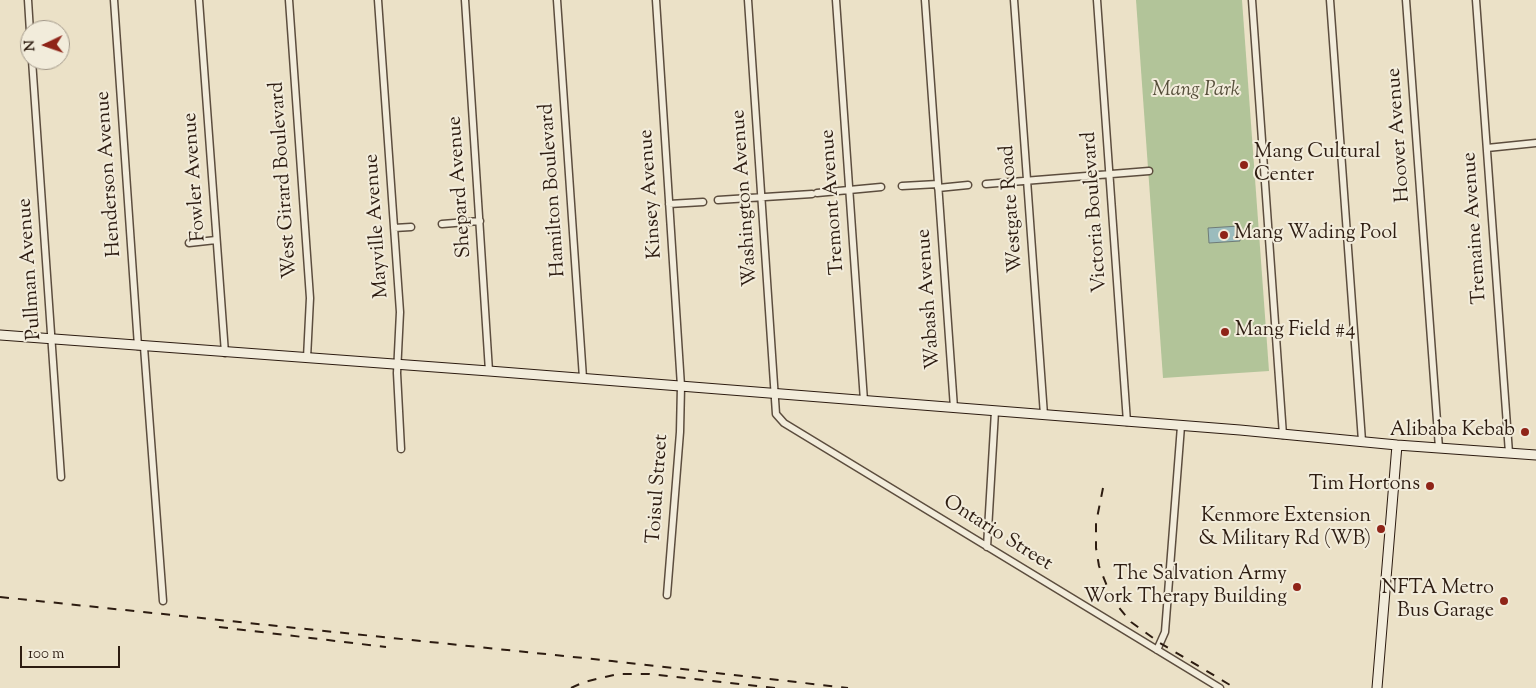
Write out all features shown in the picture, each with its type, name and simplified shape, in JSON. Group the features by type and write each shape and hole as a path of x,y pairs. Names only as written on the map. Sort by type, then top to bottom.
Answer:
{"main road":[{"path":"0,335 583,378 1536,455"},
{"path":"1377,688 1397,445"}],"street":[{"path":"28,0 29,20"},
{"name":"Henderson Avenue","path":"114,0 162,601"},
{"name":"Fowler Avenue","path":"200,0 225,353"},
{"name":"West Girard Boulevard","path":"289,0 310,298 306,358"},
{"name":"Mayville Avenue","path":"378,0 400,312 397,365 401,449"},
{"name":"Shepard Avenue","path":"465,0 490,371"},
{"name":"Hamilton Boulevard","path":"558,0 583,378"},
{"name":"Kinsey Avenue","path":"656,0 681,386"},
{"name":"Washington Avenue","path":"748,0 776,394"},
{"name":"Tremont Avenue","path":"836,0 864,401"},
{"name":"Wabash Avenue","path":"925,0 954,408"},
{"name":"Westgate Road","path":"1014,0 1044,415"},
{"name":"Victoria Boulevard","path":"1097,0 1127,422"},
{"path":"1252,0 1284,435"},
{"path":"1330,0 1362,441"},
{"name":"Hoover Avenue","path":"1406,0 1439,448"},
{"name":"Tremaine Avenue","path":"1476,0 1509,453"},
{"name":"Pullman Avenue","path":"33,70 61,477"},
{"path":"1487,148 1536,143"},
{"path":"986,184 1149,171"},
{"path":"902,186 968,185"},
{"path":"718,200 814,194 880,187"},
{"path":"669,204 703,202"},
{"path":"442,224 480,221"},
{"path":"394,228 411,227"},
{"path":"189,243 216,240"},
{"name":"Toisul Street","path":"667,595 680,432 681,386"},
{"name":"Ontario Street","path":"776,394 776,414 784,423 1220,688"},
{"path":"987,547 994,411"},
{"path":"1157,650 1165,632 1181,426"}],"green space":[{"name":"Mang Park","path":"1136,0 1242,0 1269,371 1163,378"}],"water":[{"name":"Mang Wading Pool","path":"1239,226 1240,241 1209,243 1208,228"}],"railway":[{"path":"1103,488 1096,523 1096,548 1099,566 1116,604 1131,622 1160,643 1235,688"},
{"path":"0,597 612,661 848,688"},
{"path":"219,627 386,647"},
{"path":"571,688 584,682 618,674 649,674 776,688"}],"place":[{"name":"Mang Cultural Center","path":"1244,165"},
{"name":"Mang Wading Pool","path":"1224,235"},
{"name":"Mang Field #4","path":"1225,332"},
{"name":"Alibaba Kebab","path":"1525,432"},
{"name":"Tim Hortons","path":"1430,486"},
{"name":"Kenmore Extension & Military Rd (WB)","path":"1381,529"},
{"name":"The Salvation Army Work Therapy Building","path":"1297,587"},
{"name":"NFTA Metro Bus Garage","path":"1504,601"}]}
